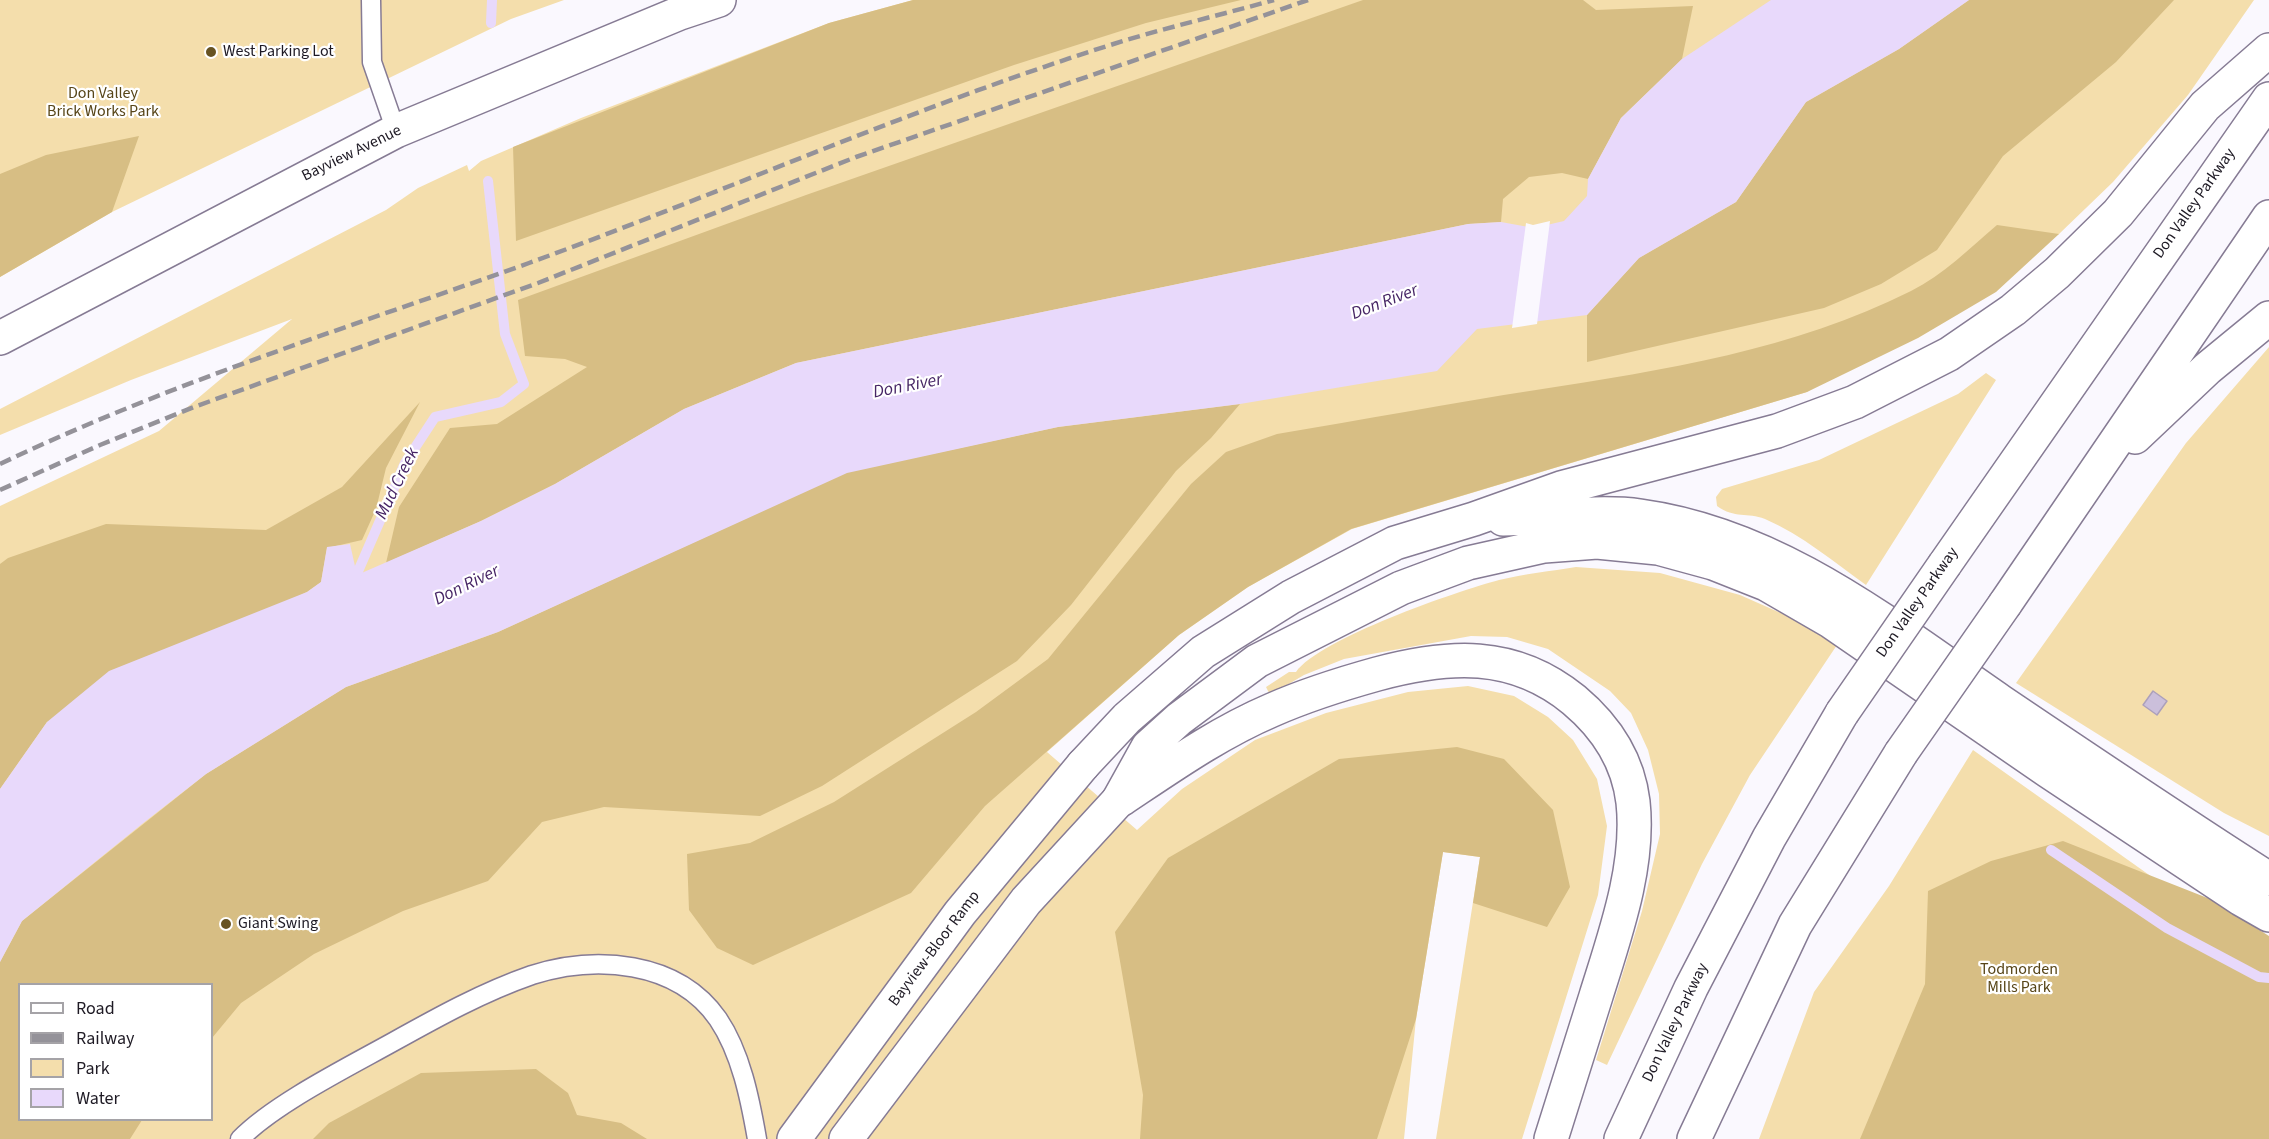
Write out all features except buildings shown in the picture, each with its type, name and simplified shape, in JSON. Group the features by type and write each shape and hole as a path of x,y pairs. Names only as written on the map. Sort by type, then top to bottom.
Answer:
{"main road":[{"name":"Bayview Avenue","path":"0,338 396,131 680,13 719,0"},
{"path":"1474,519 1561,488 1777,431 1855,402 1949,354 2013,310 2057,273 2118,213 2205,106 2269,50"},
{"name":"Don Valley Parkway","path":"1621,1139 1691,988 1769,838 1842,713 2269,99"},
{"path":"1694,1139 1795,925 1901,753 2269,217"},
{"path":"2090,479 2202,374 2269,318"},
{"path":"1474,519 1638,516 1689,527 1761,550 1845,595 2269,879"},
{"name":"Bayview-Bloor Ramp","path":"794,1139 960,913 1083,765 1126,718 1203,652 1291,597 1395,543 1474,519"},
{"path":"846,1139 1026,901 1118,801 1148,747 1179,719 1257,661 1401,588 1468,563 1544,546 1597,542 1658,548 1713,563 1766,584 1830,621 2068,784 2241,899 2269,915"},
{"path":"1118,801 1201,747 1270,710 1329,687 1409,666 1457,658 1482,660 1540,676 1568,695 1603,728 1621,757 1633,801 1632,844 1625,894 1607,962 1551,1139"}],"lane":[{"path":"371,0 372,62 396,131"},
{"path":"240,1139 269,1116 322,1082 459,1006 533,975 567,967 601,965 643,968 688,989 704,1001 728,1036 739,1063 757,1139"}],"green space":[{"name":"Don Valley Brick Works Park","path":"0,0 564,0 511,19 112,212 0,277"},
{"path":"913,0 2254,0 2188,95 2113,182 2059,234 1807,392 1352,529 1248,587 1179,635 1047,752 1137,830 1182,789 1255,740 1326,713 1408,692 1468,686 1514,696 1548,717 1573,740 1597,779 1607,826 1598,895 1522,1139 1436,1139 1480,857 1443,852 1416,1019 1404,1139 0,1139 0,506 159,431 292,319 131,380 0,435 0,409 386,210 418,188 467,165 469,171 481,161 581,118 829,23"},
{"path":"913,0 1241,0 1146,23 1014,65 516,241 513,147 829,23"},
{"path":"1363,0 1583,0 1596,10 1693,6 1682,59 1621,118 1588,179 1562,173 1529,177 1503,199 1501,222 1468,224 796,363 684,409 555,484 481,521 386,563 399,507 450,428 497,424 587,367 565,359 525,356 518,300 806,195"},
{"path":"1969,0 2174,0 2116,62 2003,156 1937,250 1881,284 1824,308 1587,362 1587,315 1639,258 1736,202 1806,102 1899,49"},
{"path":"139,136 112,212 0,277 0,174 46,155"},
{"path":"1997,225 2059,234 1996,292 1918,338 1807,392 1351,529 1248,587 1179,635 985,806 911,893 753,965 717,948 689,910 687,854 750,843 834,802 976,712 1048,659 1191,484 1226,452 1277,434 1632,374 1775,343 1821,329 1867,311 1923,285"},
{"path":"2269,347 2269,836 2224,813 2016,683 2186,443"},
{"path":"1986,373 1996,380 1866,585 1817,549 1779,525 1759,517 1730,513 1717,506 1716,497 1722,489 1819,460 1958,394"},
{"path":"420,402 386,468 376,509 362,540 327,548 321,582 307,592 47,722 0,789 0,564 8,558 106,524 266,530 342,487"},
{"path":"1240,404 1211,438 1176,471 1071,605 1017,661 822,786 760,816 604,807 542,822 488,881 403,911 314,954 241,1003 213,1037 213,983 18,983 18,1121 141,1121 130,1139 0,1139 0,962 22,921 206,774 346,687 498,632 847,472 1058,427"},
{"path":"1576,567 1660,573 1740,595 1783,614 1837,645 1750,775 1702,864 1607,1065 1596,1060 1642,911 1660,834 1659,794 1648,750 1631,713 1610,691 1548,649 1507,637 1471,636 1344,659 1304,675 1270,695 1266,687 1289,672 1296,672 1310,659 1332,645 1359,631 1422,605 1499,580"},
{"path":"1457,747 1504,759 1553,810 1570,887 1547,927 1473,903 1480,857 1443,852 1416,1019 1377,1139 1140,1139 1143,1095 1115,932 1168,858 1339,759"},
{"name":"Todmorden Mills Park","path":"1973,750 2176,894 2269,1139 1759,1139 1814,992 1889,886"},
{"name":"Todmorden Mills Park","path":"2063,841 2210,899 2269,936 2269,1139 1860,1139 1925,984 1928,891 1991,861"},
{"path":"536,1069 568,1093 577,1115 621,1123 647,1139 313,1139 329,1123 421,1073"}],"water":[{"name":"Don River","path":"1771,0 1969,0 1899,49 1806,102 1736,202 1639,258 1587,315 1477,329 1437,371 1240,404 1058,427 847,473 498,632 346,687 206,774 142,824 22,921 0,962 0,789 47,722 109,671 307,592 321,582 327,547 350,544 357,575 481,521 555,484 684,409 796,363 1468,224 1501,222 1534,228 1564,221 1587,196 1588,179 1621,118 1682,59"}],"pier":[{"path":"1550,221 1537,324 1512,328 1526,223 1533,225"}],"waterway":[{"name":"Mud Creek","path":"491,23 492,0"},
{"name":"Mud Creek","path":"355,589 356,576 405,463 435,417 501,402 524,384 505,334 488,181"},
{"path":"2051,850 2167,928 2259,977 2269,978"}],"railway":[{"path":"0,464 65,434 196,381 529,263 973,92 1123,41 1274,0"},
{"path":"0,490 100,445 194,407 538,283 856,157 1308,0"}],"place":[{"name":"West Parking Lot","path":"211,52"},
{"name":"Giant Swing","path":"226,924"}]}
